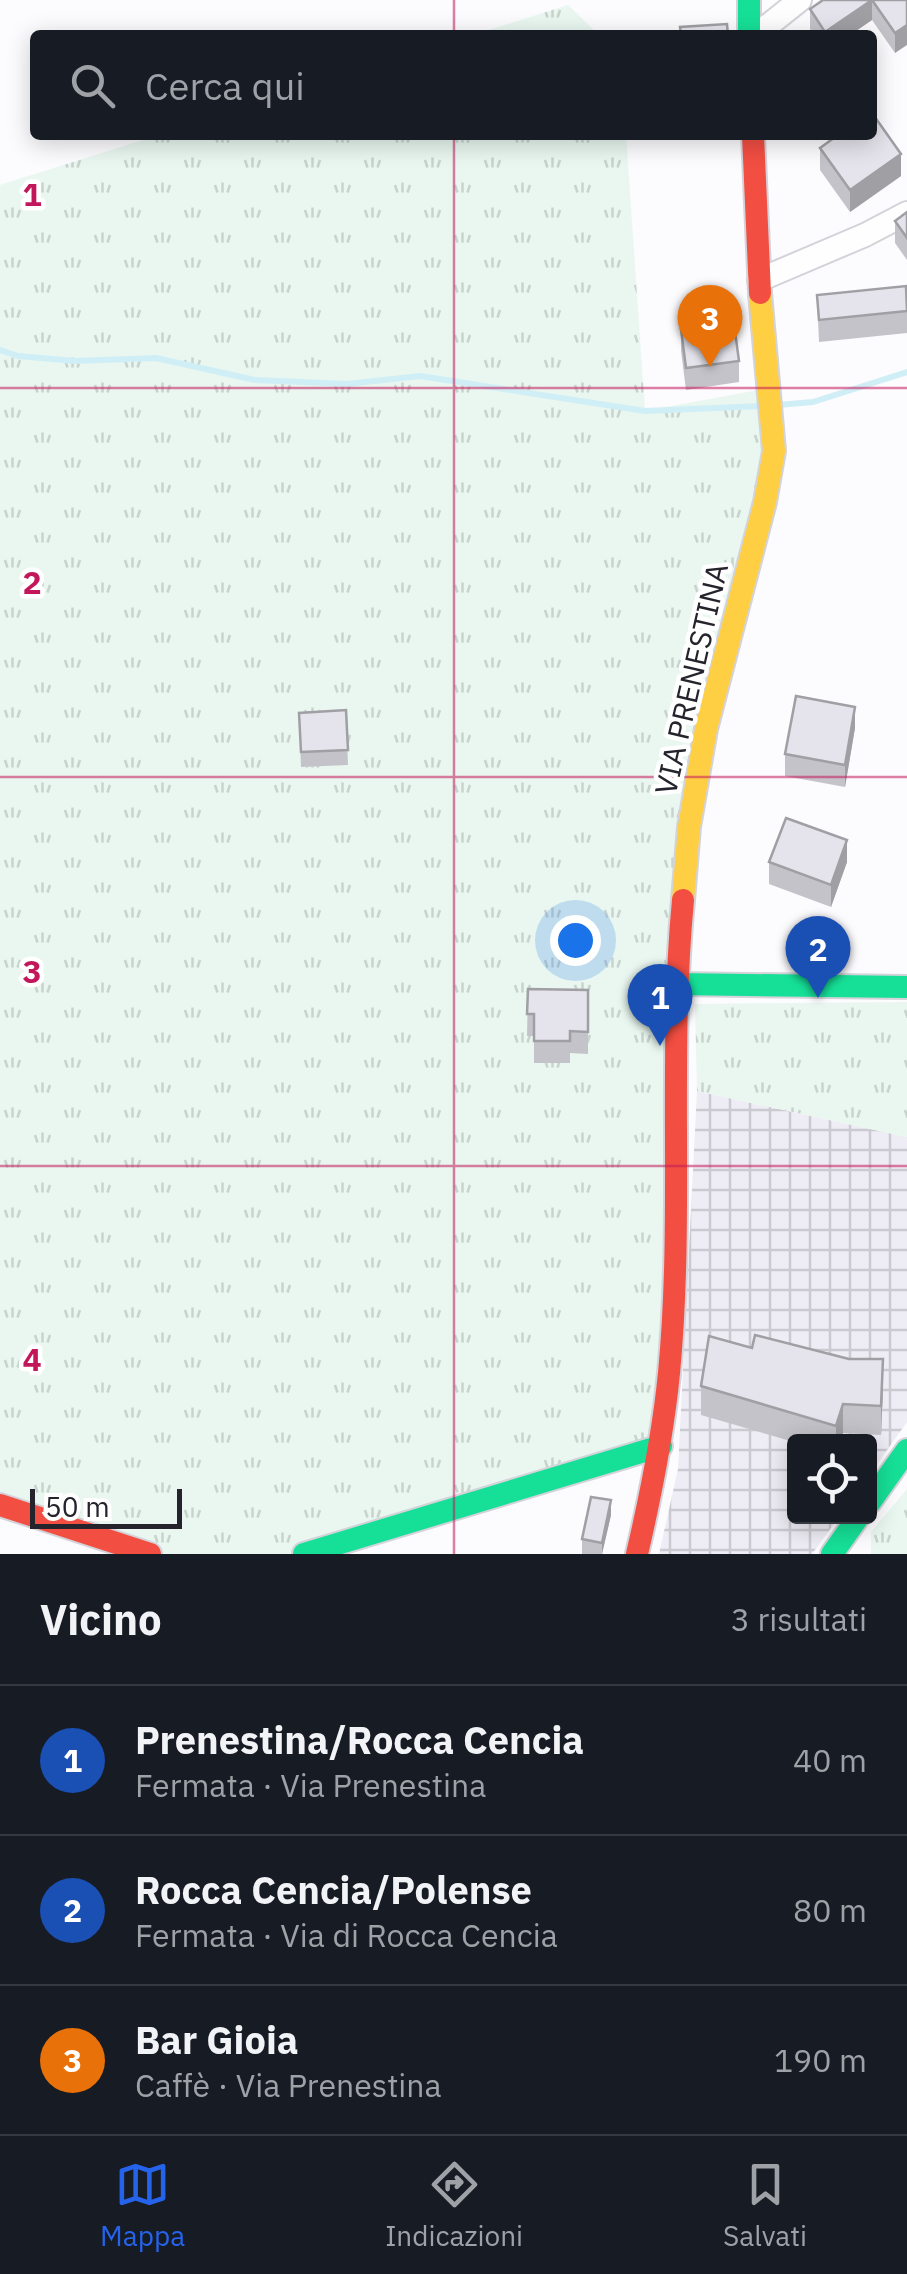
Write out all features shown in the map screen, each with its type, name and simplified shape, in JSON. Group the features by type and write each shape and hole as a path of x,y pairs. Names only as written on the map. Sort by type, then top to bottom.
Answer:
{"main road":[{"path":"748,30 749,0"},
{"name":"VIA PRENESTINA","path":"637,1554 661,1446 669,1372 676,1244 675,984 696,777 766,502 775,435 759,280 753,140"},
{"path":"675,984 907,987"},
{"path":"304,1554 661,1446"},
{"path":"877,1492 907,1450"},
{"path":"0,1505 150,1554"},
{"path":"832,1554 853,1524"}],"street":[{"path":"762,30 800,0"},
{"path":"759,280 907,212"}],"shaded area":[{"path":"697,1091 907,1137 907,1422 877,1464 877,1434 787,1434 787,1524 834,1524 812,1554 659,1554 678,1469"}],"green space":[{"path":"568,5 594,30 489,30"},
{"path":"143,140 626,140 645,411 769,388 775,435 706,729 661,1446 304,1554 150,1554 0,1505 0,185"},
{"path":"907,1002 907,1137 697,1091 695,1004"},
{"path":"907,1489 907,1554 871,1554 871,1532"}],"building":[{"path":"823,0 872,0 828,30 824,30 810,9"},
{"path":"872,0 907,0 907,25 895,33"},
{"path":"727,24 728,30 680,30 680,27"},
{"path":"877,120 901,154 850,190 820,148 831,140 877,140"},
{"path":"907,212 907,238 895,221"},
{"path":"906,286 907,311 819,320 817,295"},
{"path":"732,309 739,361 686,368 681,329 714,324 713,312"},
{"path":"796,696 855,707 845,765 785,754"},
{"path":"346,710 348,750 301,752 299,713"},
{"path":"786,818 847,840 831,885 769,862"},
{"path":"528,989 588,990 588,1032 570,1031 570,1041 534,1041 534,1014 527,1014"},
{"path":"755,1335 849,1359 883,1359 881,1406 843,1404 836,1426 701,1386 709,1336 752,1348"},
{"path":"591,1497 611,1500 602,1543 582,1539"}],"waterway":[{"path":"0,350 18,356 75,361 156,358 255,380 347,384 420,376 645,411 761,406"},
{"path":"778,405 813,402 907,372"}],"traffic: fast":[{"path":"749,0 749,30"},
{"path":"675,984 907,987"},
{"path":"304,1554 661,1446"},
{"path":"877,1492 907,1450"},
{"path":"832,1554 853,1524"}],"traffic: slow":[{"path":"683,900 689,827 706,729 765,502 774,451 760,293"}],"traffic: jam":[{"path":"753,140 760,293"},
{"path":"637,1554 652,1487 669,1373 683,900"},
{"path":"0,1505 150,1554"}],"place":[{"name":"Bar Gioia","path":"710,367"},
{"name":"Rocca Cencia/Polense","path":"818,998"},
{"name":"Prenestina/Rocca Cencia","path":"660,1046"}]}
